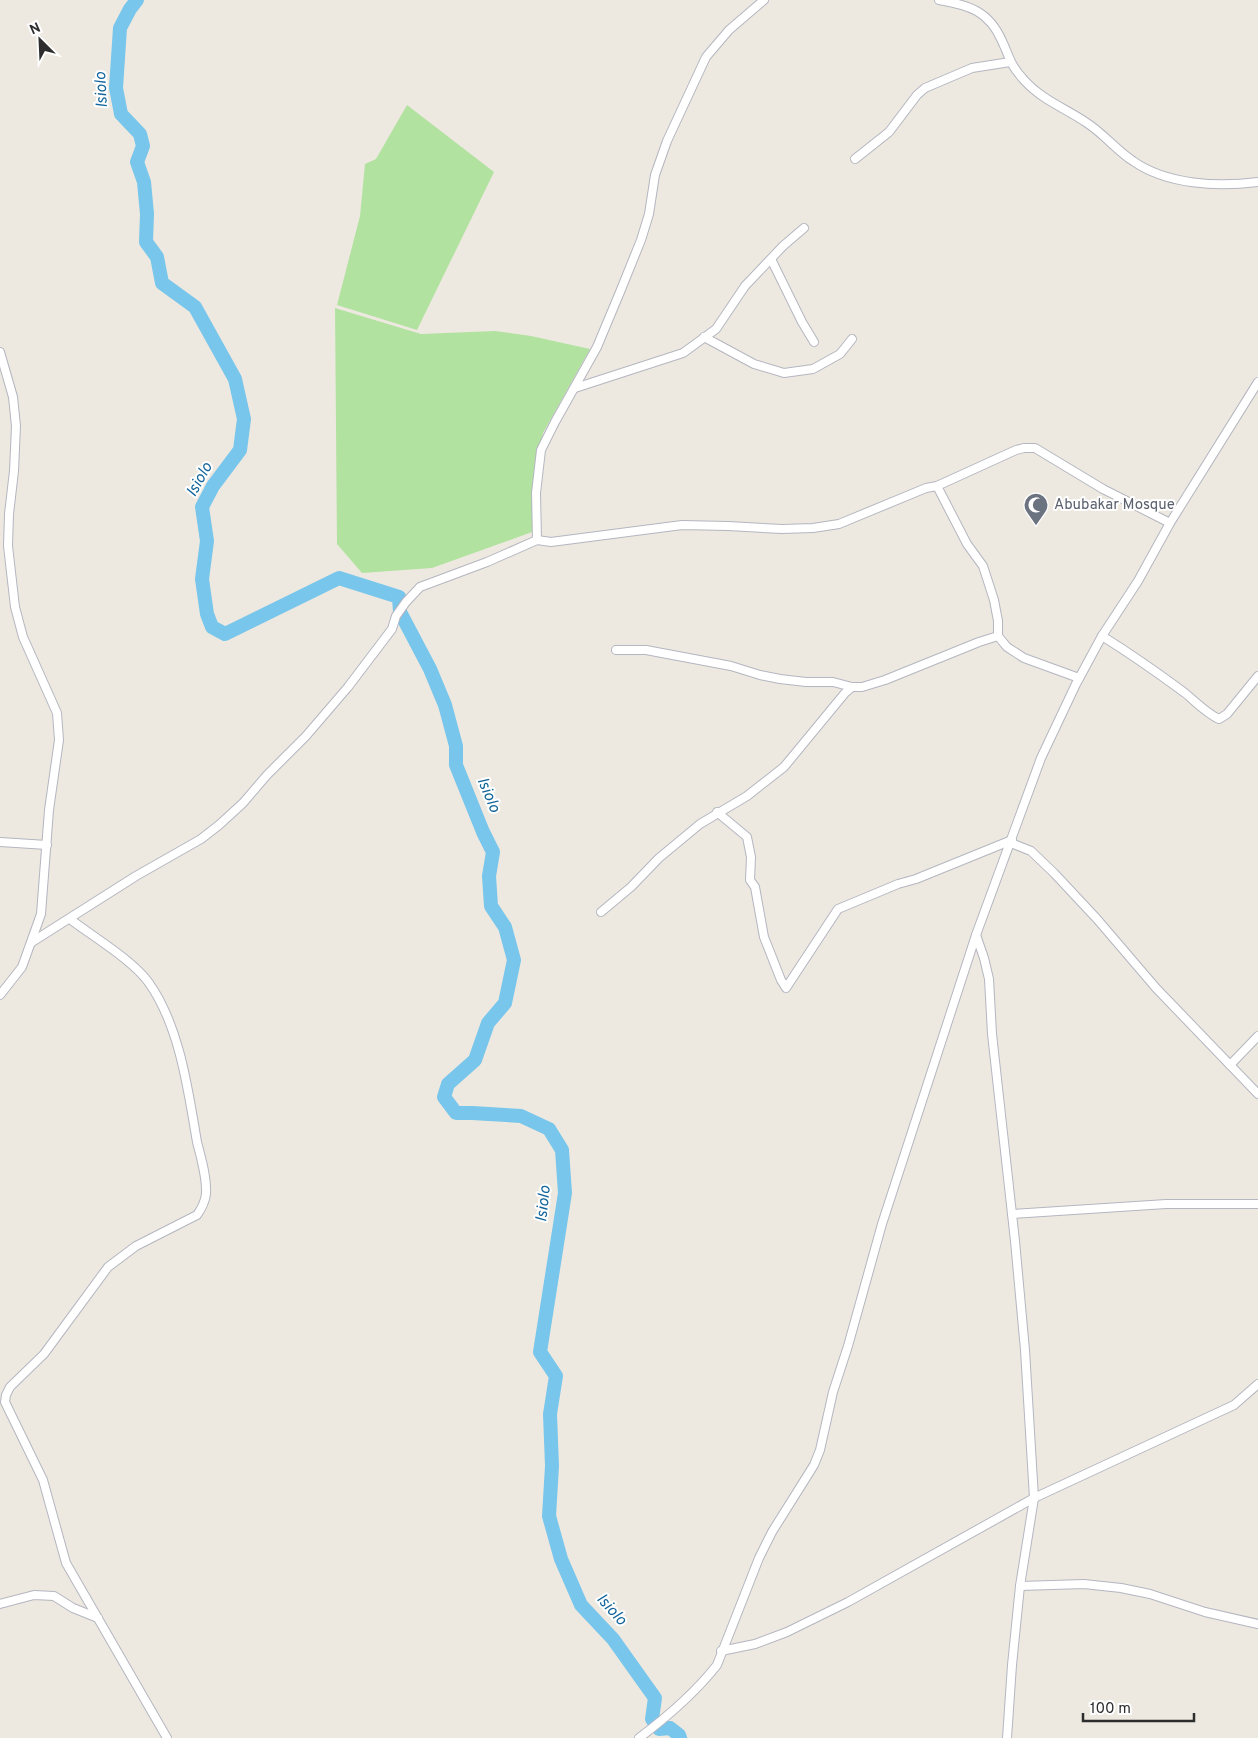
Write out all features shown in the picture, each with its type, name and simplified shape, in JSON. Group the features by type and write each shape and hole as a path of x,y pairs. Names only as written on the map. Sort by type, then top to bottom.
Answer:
{"street":[{"path":"537,540 536,493 541,450 597,348 633,260 649,214 661,156 706,57 714,46 764,0"},
{"path":"939,0 967,6 985,15 996,29 1010,62 1026,82 1040,94 1102,133 1118,149 1140,166 1194,183 1217,185 1258,182"},
{"path":"855,159 889,132 917,94 924,88 972,68 1010,62"},
{"path":"574,388 682,353 704,338 716,329 745,286 804,228"},
{"path":"770,260 814,342"},
{"path":"704,338 754,364 784,373 813,370 840,354 852,339"},
{"path":"0,352 13,397 16,426 8,546 15,607 23,637 58,713 59,722 59,740 49,810 41,914 22,967 0,995"},
{"path":"638,1738 708,1677 717,1665 756,1566 772,1532 814,1465 820,1450 832,1392 848,1346 882,1224 976,935 1041,758 1079,678 1102,636 1138,581 1170,524 1258,382"},
{"path":"32,942 136,876 201,839 244,803 267,775 306,736 348,687 392,629 396,616 406,602 420,587 487,562 537,540 551,542 682,525 782,529 813,528 839,524 926,488 937,486 1024,448 1035,448 1112,494 1170,524"},
{"path":"937,486 967,544 983,566 994,600 998,621 998,636 1007,647 1024,658 1079,678"},
{"path":"616,650 646,650 731,666 766,676 806,682 833,682 852,687 862,687 885,680 998,636"},
{"path":"1102,636 1133,655 1219,719 1227,714 1258,676"},
{"path":"601,912 631,887 659,858 700,824 717,812 747,796 784,768 845,693 852,687"},
{"path":"717,812 747,837 751,857 750,880 755,886 764,937 786,988 838,910 898,884 916,879 1011,841 1031,851 1054,873 1097,919 1156,988 1258,1094"},
{"path":"0,842 46,845"},
{"path":"70,919 135,968 148,981 168,1016 186,1085 206,1188 204,1201 197,1215 136,1246 108,1268 44,1354 18,1378 6,1394 5,1402 43,1480 66,1563 167,1738"},
{"path":"976,935 984,958 988,979 1025,1350 1034,1498 1020,1586 1007,1738"},
{"path":"1230,1065 1258,1036"},
{"path":"1012,1214 1166,1204 1258,1204"},
{"path":"721,1651 755,1644 787,1632 839,1607 1034,1498 1234,1405 1258,1384"},
{"path":"1020,1586 1084,1584 1121,1588 1150,1594 1205,1612 1258,1624"},
{"path":"0,1604 34,1595 54,1596 73,1608 98,1618"}],"green space":[{"path":"407,105 494,172 417,330 337,305 360,216 365,164 376,159"},
{"path":"335,308 421,334 495,331 531,336 590,349 543,433 536,482 532,532 432,568 362,573 337,544"}],"waterway":[{"name":"Isiolo","path":"137,0 120,28 116,88 121,114 140,134 143,146 137,162 144,182 147,214 146,242 157,257 162,283 195,307 235,379 244,419 240,450 213,486 202,507 207,541 202,579 207,614 212,627 225,634 339,578 399,597 400,612 430,669 445,705 456,746 456,765 493,852 489,876 491,906 505,927 514,960 505,1003 488,1023 475,1060 448,1084 444,1097 456,1113 521,1116 549,1129 562,1150 565,1193 540,1352 556,1376 550,1414 552,1466 549,1516 561,1559 581,1605 613,1639 655,1698 652,1719 659,1729 670,1728 680,1738"}],"place":[{"name":"Abubakar Mosque","path":"1036,526"}]}
